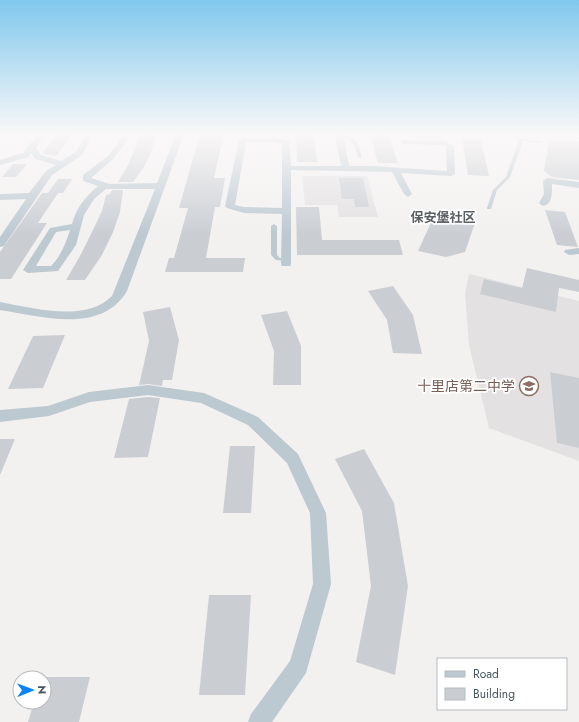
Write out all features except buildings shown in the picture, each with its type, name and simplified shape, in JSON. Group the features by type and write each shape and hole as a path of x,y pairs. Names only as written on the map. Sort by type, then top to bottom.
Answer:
{"street":[{"path":"0,244 49,173 57,168"},
{"path":"99,168 87,175 86,179 110,186 160,186"},
{"path":"110,186 104,181 106,173 112,168"},
{"path":"0,306 63,315 80,315 98,311 114,302 121,291 167,168"},
{"path":"238,168 230,206 244,210 287,210"},
{"path":"286,262 287,168 345,168 451,174 451,168"},
{"path":"395,170 408,194"},
{"path":"544,203 548,194 547,181 579,184"},
{"path":"76,226 53,230 28,270 54,269 58,266 71,245 79,215 91,197 110,186"},
{"path":"0,197 32,196"},
{"path":"0,416 49,411 89,397 148,390 204,398 253,420 292,459 318,513 322,584 299,666 259,722"}],"lane":[{"path":"489,208 495,190 508,178 512,168"},
{"path":"274,226 274,255 278,259 286,262"}],"shaded area":[{"path":"302,176 367,176 378,217 339,217 337,205 305,205"},
{"name":"十里店第二中学","path":"469,274 579,301 579,461 489,428 469,345 465,293"}],"place":[{"name":"十里店第二中学","path":"529,386"}],"district":[{"name":"保安堡社区","path":"443,217"}]}
